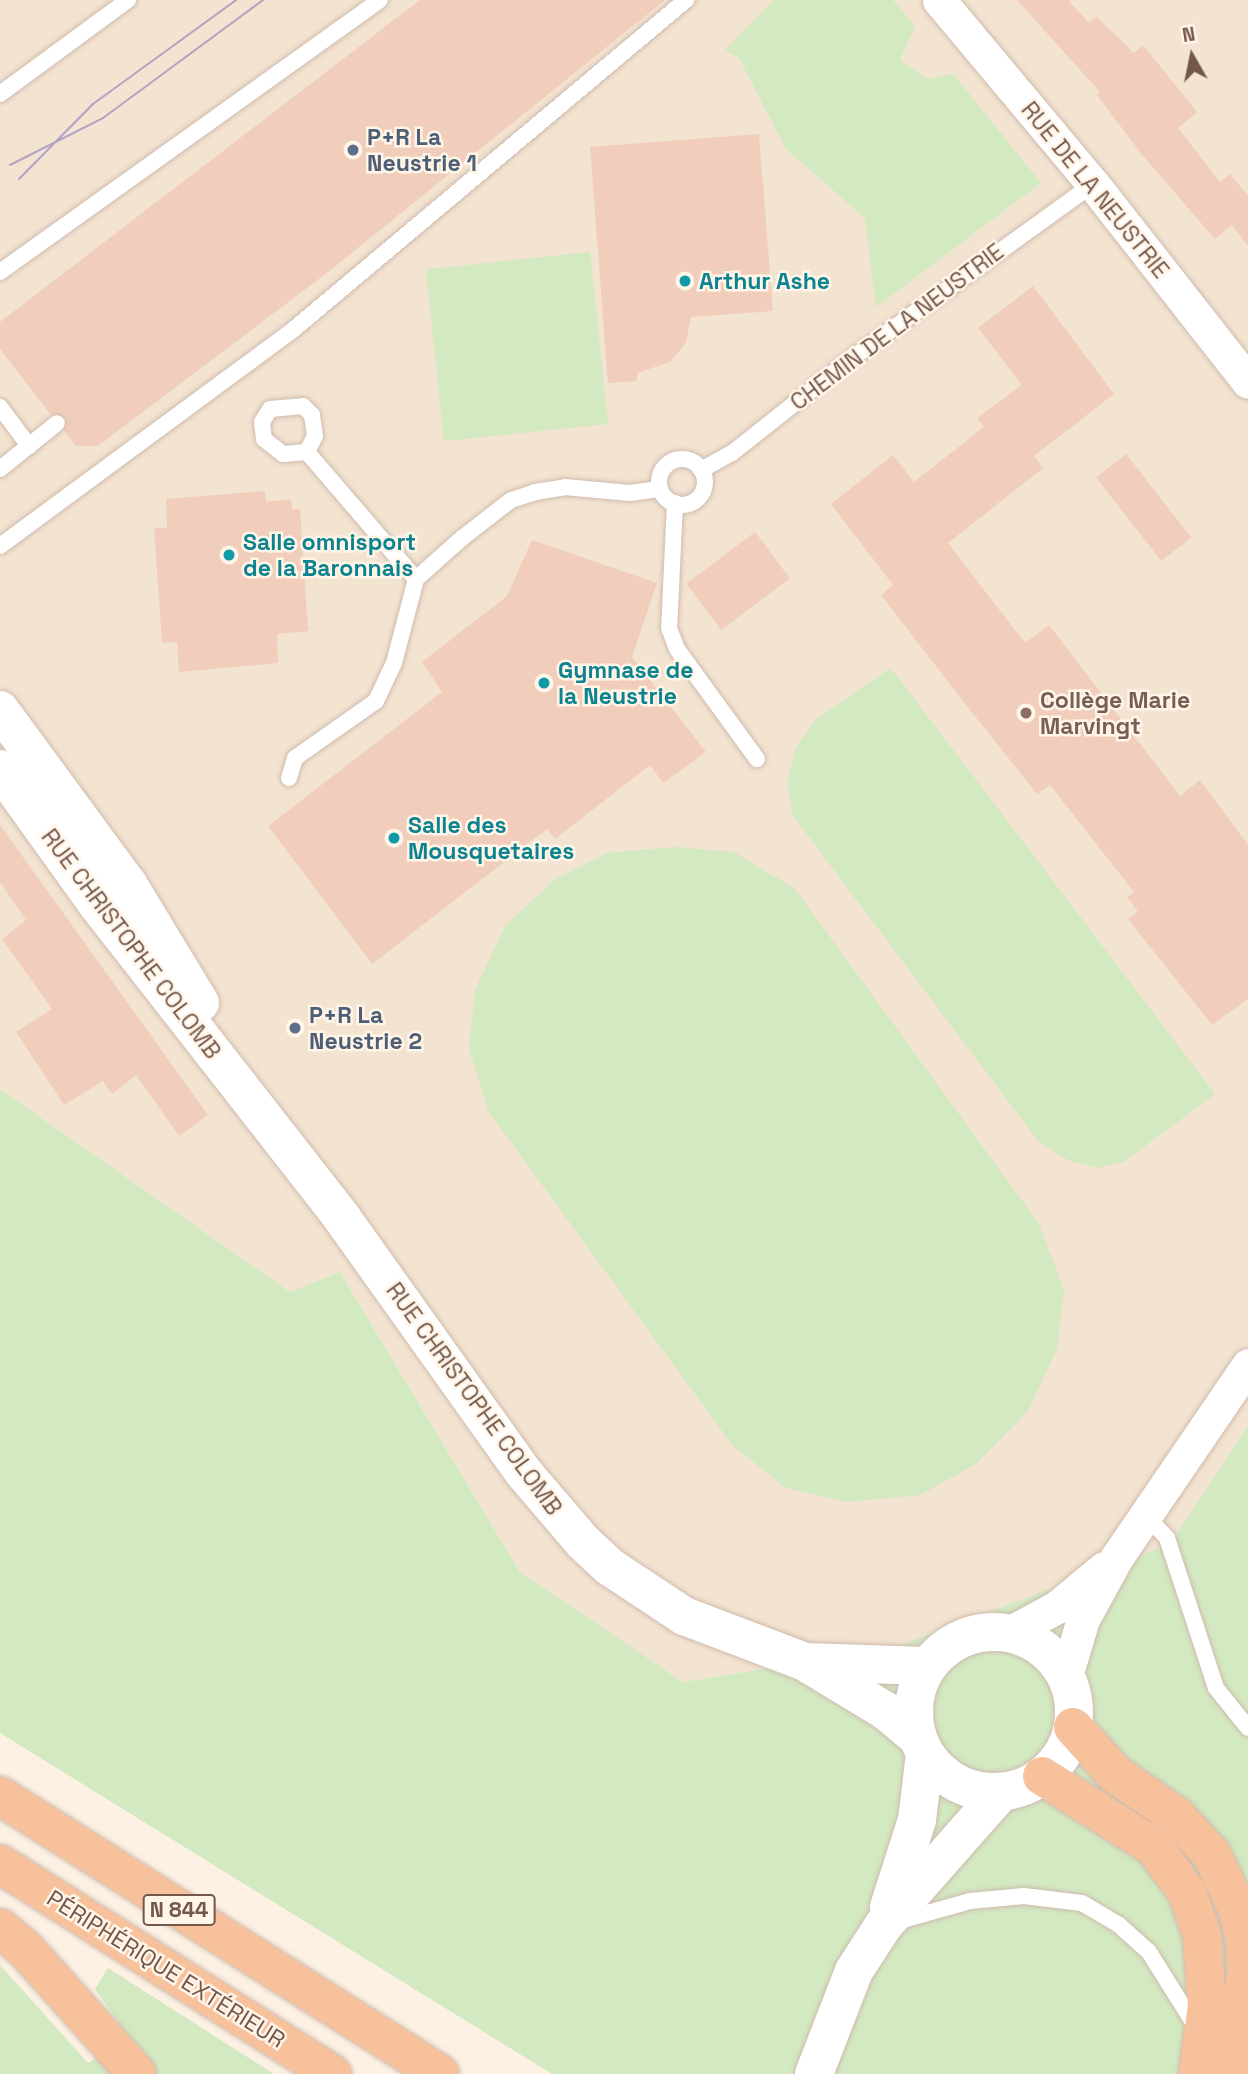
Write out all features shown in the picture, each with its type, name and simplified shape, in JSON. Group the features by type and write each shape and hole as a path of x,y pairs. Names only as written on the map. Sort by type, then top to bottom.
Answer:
{"highway":[{"path":"1073,1727 1115,1774 1176,1816 1212,1855 1237,1908 1245,1938 1246,1973 1232,2074"},
{"path":"1042,1776 1154,1847 1187,1892 1202,1935 1207,2005 1198,2074"},
{"name":"N 844","path":"0,1796 440,2074"},
{"name":"PÉRIPHÉRIQUE EXTÉRIEUR","path":"0,1864 332,2074"},
{"path":"0,1928 26,1950 137,2074"}],"street":[{"name":"RUE DE LA NEUSTRIE","path":"939,0 1093,184 1248,382"},
{"name":"RUE CHRISTOPHE COLOMB","path":"0,710 128,884 290,1151"},
{"name":"RUE CHRISTOPHE COLOMB","path":"0,769 97,904 290,1151 524,1473 583,1542 610,1567 684,1616 805,1662 886,1711 921,1746"},
{"path":"1066,1676 1083,1619 1116,1558 1248,1365"},
{"path":"1009,1633 1057,1607 1116,1558"},
{"path":"814,2074 854,1971 883,1926 1001,1792 1042,1776 1062,1754 1073,1727 1074,1705 1066,1676 1043,1648 1009,1633 988,1631 960,1639 927,1666 914,1701 921,1746 917,1820 883,1926"},
{"name":"RUE CHRISTOPHE COLOMB","path":"805,1662 927,1666"},
{"path":"921,1746 942,1773 963,1786 1001,1792"}],"lane":[{"path":"0,94 128,0"},
{"path":"0,272 380,0"},
{"path":"0,546 294,329 686,0"},
{"name":"CHEMIN DE LA NEUSTRIE","path":"701,470 732,453 852,358 1093,184"},
{"path":"0,407 6,429 29,446"},
{"path":"0,469 57,423"},
{"path":"307,452 416,579"},
{"path":"673,461 692,461 701,470 702,493 691,503 675,503 660,489 662,469 673,461"},
{"path":"289,778 295,758 376,701 394,663 416,579 511,500 565,487 630,493 660,489"},
{"path":"675,503 669,628 677,649 757,759"},
{"path":"1145,1515 1167,1538 1216,1688 1248,1728"},
{"path":"883,1926 970,1901 1024,1896 1082,1903 1119,1925 1149,1952 1203,2036"}],"shaded area":[{"path":"0,0 1248,0 1248,1426 1170,1544 892,1648 683,1682 520,1572 340,1272 290,1292 0,1089"}],"green space":[{"path":"774,0 893,0 915,26 900,60 928,79 953,74 1041,183 876,307 865,218 786,149 739,58 725,50"},
{"path":"590,252 608,424 444,441 426,269"},
{"path":"891,668 1215,1094 1125,1161 1098,1168 1068,1160 1039,1142 793,816 787,783 796,747 815,720"},
{"path":"673,847 734,852 795,889 1039,1224 1064,1290 1057,1349 1028,1411 976,1464 920,1495 846,1502 786,1488 733,1446 488,1111 469,1048 475,990 505,926 554,880 607,853"},
{"path":"0,1089 290,1292 340,1272 520,1572 683,1682 892,1648 1170,1544 1248,1426 1248,2074 552,2074 0,1733"},
{"path":"0,1965 88,2063 129,2038 95,1989 108,1968 274,2074 0,2074"}],"building":[{"name":"P+R La Neustrie 1","path":"420,0 665,0 328,272 98,446 76,446 64,431 66,417 51,415 0,349 0,322"},
{"path":"1017,0 1068,0 1089,23 1097,17 1134,53 1143,45 1197,112 1178,128 1220,182 1230,174 1248,196 1248,246 1232,225 1215,239 1143,156 1097,95 1100,92"},
{"name":"Arthur Ashe","path":"759,134 773,311 691,317 686,343 670,362 637,373 637,381 608,383 590,147"},
{"name":"Collège Marie Marvingt","path":"1033,286 1114,394 1034,456 1043,468 948,543 1025,643 1049,625 1180,796 1200,780 1248,845 1248,999 1212,1025 1128,919 1138,912 1127,897 1134,892 1050,785 1037,794 959,696 881,595 893,585 831,504 893,455 914,482 984,427 977,418 1022,385 978,328"},
{"path":"1126,454 1191,538 1161,561 1096,477"},
{"name":"Salle omnisport de la Baronnais","path":"265,491 266,502 291,499 292,509 300,509 308,631 277,634 278,663 179,672 177,642 162,643 154,528 167,528 166,499"},
{"path":"755,532 790,578 721,630 686,584"},
{"path":"532,540 657,583 632,657 706,752 663,783 650,765 555,839 547,829 372,964 268,826 442,692 422,662 507,596"},
{"path":"0,825 208,1115 179,1136 136,1075 112,1094 103,1081 64,1105 16,1032 52,1009 2,939 26,920 0,882"}],"tram line":[{"path":"19,179 93,104 236,0"},
{"path":"10,165 103,118 263,0"}],"place":[{"name":"P+R La Neustrie 1","path":"353,150"},
{"name":"Arthur Ashe","path":"685,281"},
{"name":"Salle omnisport de la Baronnais","path":"229,555"},
{"name":"Gymnase de la Neustrie","path":"544,683"},
{"name":"Collège Marie Marvingt","path":"1026,713"},
{"name":"Salle des Mousquetaires","path":"394,838"},
{"name":"P+R La Neustrie 2","path":"295,1028"}]}
